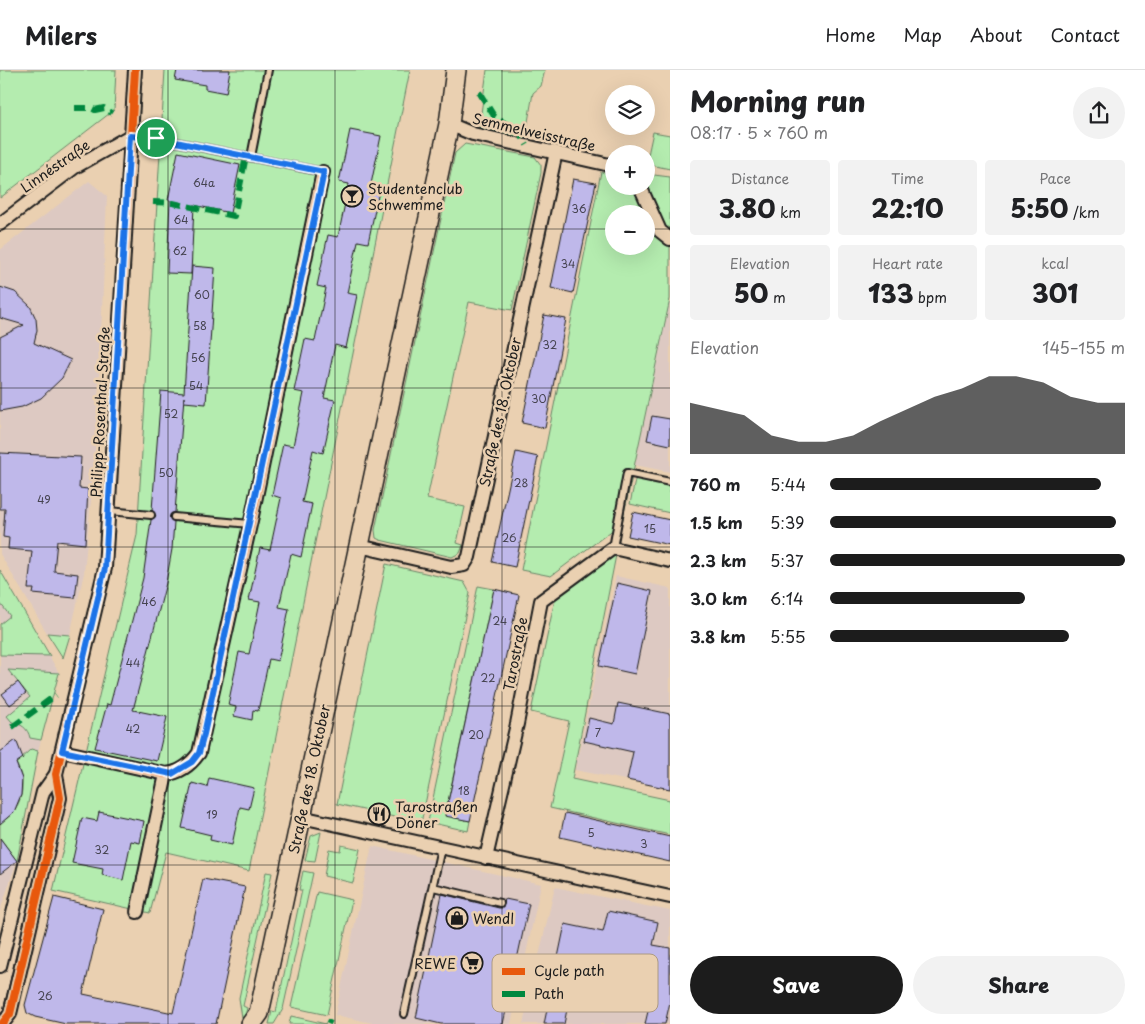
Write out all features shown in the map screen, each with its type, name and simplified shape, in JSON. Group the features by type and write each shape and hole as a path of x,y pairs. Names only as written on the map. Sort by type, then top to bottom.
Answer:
{"main road":[{"name":"Straße des 18. Oktober","path":"257,1020 449,124 456,70"}],"street":[{"name":"Philipp-Rosenthal-Straße","path":"0,966 43,792 56,774 105,568 135,70"},
{"name":"Semmelweisstraße","path":"449,124 473,134 605,164"},
{"name":"Linnéstraße","path":"0,224 76,167 130,136"},
{"name":"Straße des 18. Oktober","path":"359,546 451,567 464,565 469,557 556,152"},
{"path":"62,751 166,774 182,770 199,753 250,524 324,172"},
{"path":"644,195 660,232 670,239"},
{"path":"613,548 670,561"},
{"name":"Tarostraße","path":"486,858 517,724 541,601 613,548"},
{"name":"Philipp-Rosenthal-Straße","path":"2,1024 10,1014 60,798 56,774"},
{"path":"137,912 166,774"},
{"path":"301,817 670,897"}],"lane":[{"path":"251,157 268,70"},
{"path":"130,136 156,138 324,172"},
{"path":"613,548 628,473 670,482"},
{"path":"109,511 151,515"},
{"path":"174,517 250,524"},
{"path":"404,1014 441,848"},
{"path":"433,887 500,903"}],"shaded area":[{"path":"89,181 107,196 96,448 84,573 70,635 47,633 0,554 0,250"},
{"path":"670,300 670,472 635,465"},
{"path":"0,570 59,673 38,751 17,861 0,911"},
{"path":"616,576 670,588 670,789 575,770"},
{"path":"372,846 541,884 526,954 492,954 492,1012 514,1012 511,1024 377,1024 335,1015"},
{"path":"555,887 670,911 670,1024 523,1024 526,1012 658,1012 658,954 539,954"}],"green space":[{"path":"0,70 116,70 114,110 0,198"},
{"path":"165,70 410,70 249,871 166,852 150,913 53,891 137,535"},
{"path":"487,70 545,70 541,86 533,93 525,139 479,128"},
{"path":"655,132 670,135 670,169 655,166 655,145 650,145 652,135 655,135"},
{"path":"465,144 535,157 541,165 541,173 512,310 469,302 427,499 465,507 457,543 463,545 460,553 452,557 380,540 376,538 375,530 455,153"},
{"path":"601,172 605,173 605,195 655,195 655,175 670,177 670,299 622,523 551,576 521,570"},
{"path":"636,476 670,484 670,513 630,504"},
{"path":"611,553 616,555 572,779 670,800 670,835 550,808 569,721 531,712 555,599"},
{"path":"386,564 464,582 470,593 421,823 337,804"},
{"path":"0,570 50,656 0,655 0,624 10,616 0,603"},
{"path":"478,586 494,589 445,815 470,821 468,831 428,822"},
{"path":"47,633 70,635 63,658"},
{"path":"8,670 59,673 41,740 30,738 26,729 12,722 7,716 30,697"},
{"path":"31,749 38,751 17,861 0,838 0,813 5,820 16,808 22,786 16,763"},
{"path":"321,832 315,861 305,860 311,836"},
{"path":"341,845 360,849 353,883 324,876 329,849 340,851"},
{"path":"303,871 313,873 283,1009 274,1024 269,1024 272,1011 276,1012 302,890 299,890"},
{"path":"266,872 272,873 243,1006 247,1008 243,1024 239,998"},
{"path":"317,892 352,900 327,1015 291,1007"},
{"path":"291,1016 326,1024 289,1024"}],"building":[{"path":"177,70 230,70 226,93 205,89 205,85 175,80"},
{"path":"350,130 381,136 370,189 379,191 368,243 358,241 347,293 357,295 346,348 335,345 324,398 335,400 323,453 313,450 302,502 312,504 301,557 291,554 279,607 289,609 278,661 269,659 258,711 253,710 252,720 234,716 236,707 228,705 239,652 249,654 260,602 249,600 260,548 270,550 281,498 272,495 283,444 293,446 304,393 294,391 305,339 315,341 326,288 317,286 328,235 338,237 349,184 339,182"},
{"path":"178,152 240,165 230,213 194,205 191,274 167,273 170,200 168,200"},
{"path":"573,179 596,183 573,293 551,288"},
{"path":"192,266 215,268 206,404 184,402 184,397 175,512 169,517 174,522 172,549 166,583 133,710 167,717 157,761 95,748 107,704 110,705 143,578 151,520 156,516 152,510 161,391 184,393"},
{"path":"0,287 15,292 30,306 36,319 37,330 34,343 71,360 62,378 41,398 22,407 0,411 0,337 24,325 0,318"},
{"path":"544,315 566,319 545,428 522,423"},
{"path":"652,416 670,419 670,445 647,440"},
{"path":"516,452 538,457 515,567 492,562"},
{"path":"0,453 81,457 79,488 88,489 85,544 57,541 54,571 78,574 75,598 33,594 34,589 28,589 32,551 8,549 9,538 3,537 5,509 0,509"},
{"path":"633,512 670,520 670,545 628,536"},
{"path":"617,583 652,591 635,674 599,666"},
{"path":"494,589 519,595 470,821 445,816"},
{"path":"18,682 26,693 10,705 2,694"},
{"path":"618,703 670,714 670,789 627,780 633,752 584,741 589,718 614,724"},
{"path":"16,740 23,758 16,763 22,779 21,795 14,812 0,824 0,752"},
{"path":"209,778 254,788 249,809 240,807 232,845 210,840 211,835 182,828 192,783 207,787"},
{"path":"99,812 144,821 140,843 131,841 123,880 102,875 103,869 72,863 82,818 97,821"},
{"path":"565,813 670,837 670,862 560,837"},
{"path":"0,838 17,861 0,874"},
{"path":"203,879 245,887 216,1024 66,1024 35,1017 27,1013 25,1005 54,897 103,909 83,994 173,1013"},
{"name":"REWE","path":"442,894 499,908 503,908 505,899 529,904 518,954 492,954 492,1012 506,1012 503,1024 441,1024 416,1018"},
{"path":"608,911 658,922 653,945 670,948 670,1002 665,1024 645,1024 648,1012 658,1012 658,954 559,954 565,924 603,932"},
{"path":"547,1012 566,1012 564,1024 544,1024"}],"tram line":[{"path":"0,1024 107,569 137,70"}],"marked path":[{"path":"479,92 494,116 520,133 527,145"},
{"path":"75,108 91,108 95,110 104,108 112,113"},
{"path":"153,202 173,203 234,216 246,156"},
{"path":"12,727 56,695"},
{"path":"328,1024 330,1020"}],"cycle path":[{"path":"2,1024 10,1014 60,798 56,774 105,568 135,70"},
{"path":"62,751 166,774 176,772 185,767 199,753 252,516 323,172"}],"place":[{"name":"Studentenclub Schwemme","path":"352,196"},
{"name":"Tarostraßen Döner","path":"379,814"},
{"name":"Wendl","path":"457,918"},
{"name":"REWE","path":"472,963"}],"route":[{"path":"130,136 156,138 324,172 204,734 199,753 192,762 182,770 172,774 62,751 105,568 108,543 130,136"}]}
